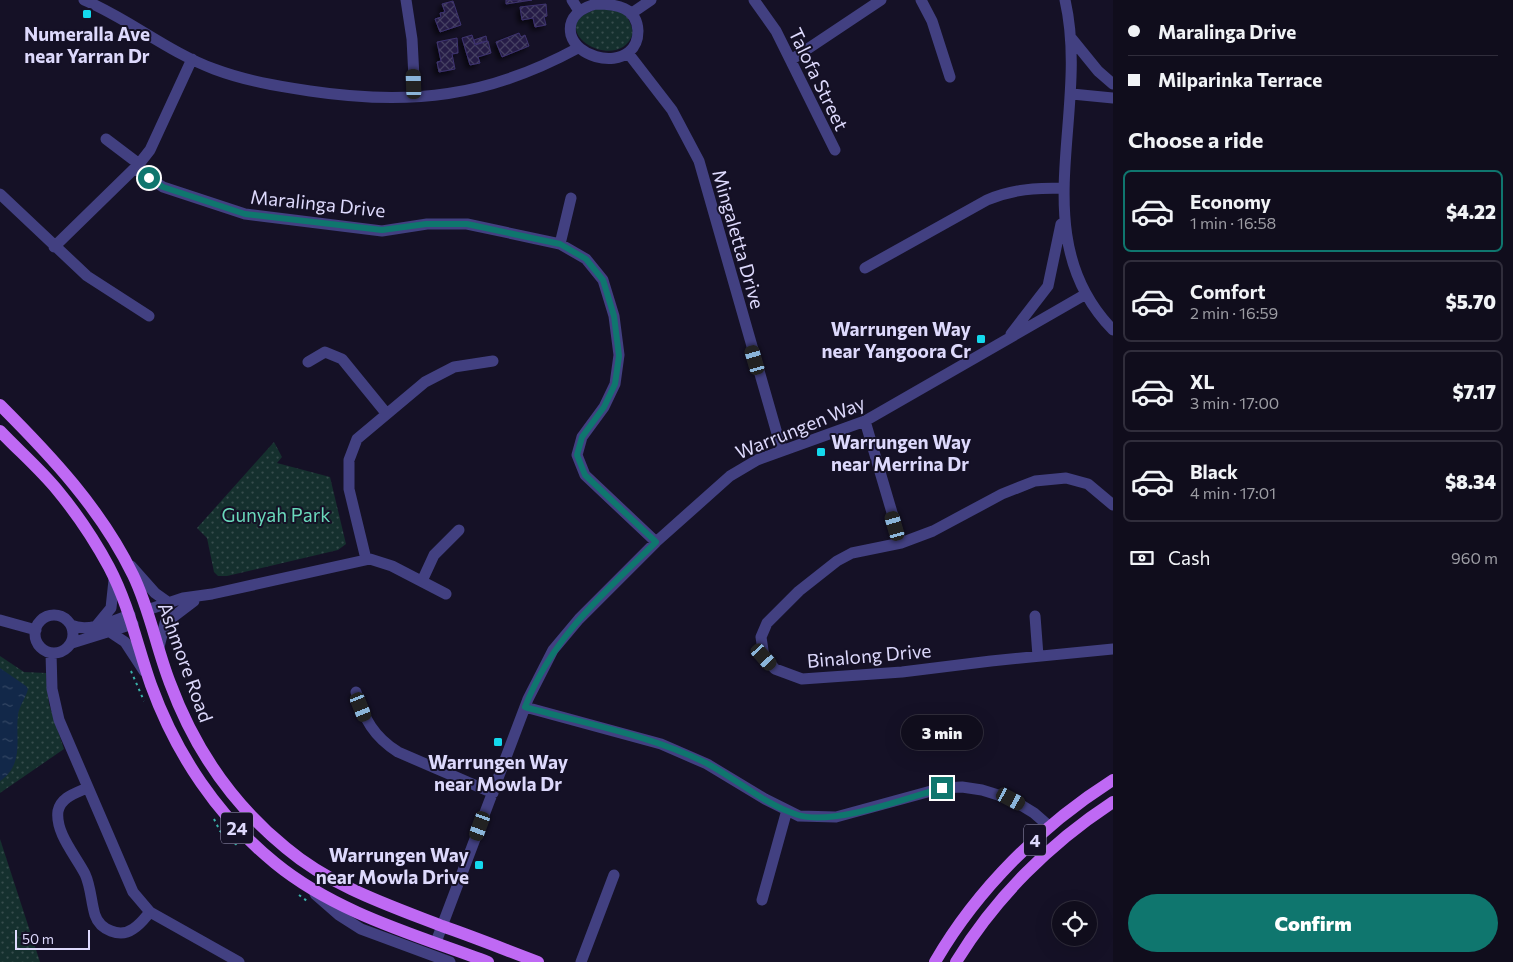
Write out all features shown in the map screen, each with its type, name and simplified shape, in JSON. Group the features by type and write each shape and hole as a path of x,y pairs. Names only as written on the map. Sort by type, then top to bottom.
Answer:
{"main road":[{"name":"Ashmore Road","path":"0,405 69,477 124,557 148,614 169,682 204,755 246,812 286,849 323,874 387,905 538,962"},
{"name":"Ashmore Road","path":"0,431 58,491 84,527 114,580 132,620 150,681 179,748 204,788 235,826 276,864 300,881 357,912 488,962"},
{"path":"132,620 148,614"},
{"name":"4","path":"935,962 954,930 993,883 1050,826 1113,780"},
{"name":"4","path":"956,962 986,918 1029,870 1077,827 1113,802"}],"street":[{"path":"84,0 105,9 192,59 220,71 264,84 357,96 415,97 466,92 498,84 543,66 578,48"},
{"path":"406,0 412,39 415,97"},
{"path":"572,0 580,11"},
{"path":"632,13 651,0"},
{"name":"Talofa Street","path":"754,0 776,31 835,150"},
{"path":"791,60 881,0"},
{"path":"921,0 932,21 950,77"},
{"path":"1065,0 1072,39 1072,94 1063,206 1065,236 1076,273 1086,294 1113,330"},
{"path":"596,4 621,6 632,13 637,23 638,34 635,45 628,53 608,58 587,54 578,48 574,42 570,25 572,18 580,11 596,4"},
{"path":"1072,39 1098,71 1113,84"},
{"name":"Mingaletta Drive","path":"628,53 672,110 699,161 782,451"},
{"path":"54,247 137,166 150,150 192,59"},
{"path":"1072,94 1113,98"},
{"name":"Maralinga Drive","path":"106,139 163,187 245,214 382,230 426,224 467,224 560,244 586,259 603,280 614,316 619,356 615,384 604,407 582,437 577,455 585,475 656,542"},
{"path":"865,268 987,200 1006,192 1027,188 1064,188"},
{"path":"0,194 54,247 87,276 150,316"},
{"path":"560,244 571,198"},
{"path":"1003,343 1028,314 1048,286 1063,206"},
{"name":"Warrungen Way","path":"436,942 525,707 553,650 579,619 656,542 730,476 757,460 865,422 1086,294"},
{"path":"308,362 325,352 342,359 386,413"},
{"path":"366,559 349,489 349,460 357,439 425,382 454,367 493,361"},
{"path":"865,422 900,543"},
{"name":"Binalong Drive","path":"1113,505 1088,484 1066,478 1035,481 1002,494 933,531 900,543 852,553 837,561 799,591 768,623 761,637 764,657 775,669 802,679 902,672 1038,656 1113,650"},
{"path":"422,581 434,555 459,530"},
{"path":"124,557 155,594 169,603"},
{"path":"148,614 169,603 190,596 212,594 366,559 384,562 446,594"},
{"path":"96,626 106,617 111,608 114,580"},
{"path":"148,614 212,594"},
{"path":"159,647 162,630 166,622 194,601"},
{"path":"72,643 74,636 71,625 64,618 54,615 44,618 36,630 38,645 44,651 52,653 62,652 72,643 110,632 132,620"},
{"path":"1035,616 1038,656"},
{"path":"0,620 36,630"},
{"path":"71,625 83,628 132,620"},
{"path":"110,632 125,642 150,681"},
{"path":"52,653 52,689 62,729 132,892 150,912 239,962"},
{"path":"356,692 367,723 385,743 398,752 493,793"},
{"path":"525,707 661,744 707,764 799,816 836,817 942,788 962,787 982,790 1011,799 1034,813 1050,826"},
{"path":"87,788 64,800 59,808 58,817 66,840 88,881 96,918 107,929 123,932 134,929 150,912"},
{"path":"762,900 787,810"},
{"path":"581,962 614,875"},
{"path":"300,881 338,915 361,929 450,962"}],"green space":[{"path":"596,9 621,12 625,15 633,33 626,44 616,50 605,51 593,47 577,33 576,25 582,16"},
{"name":"Gunyah Park","path":"274,442 282,457 277,463 330,477 346,544 338,550 227,576 218,576 214,572 207,538 197,528"},
{"path":"0,656 24,672 46,673 49,704 64,749 0,793"},
{"path":"0,839 40,962 0,962"}],"water":[{"path":"0,668 28,689 18,715 16,759 8,774 0,781"}],"building":[{"path":"506,0 532,0 506,4"},
{"path":"453,1 461,25 440,32 435,19 441,17 440,13 445,12 442,4"},
{"path":"546,4 547,16 544,17 546,25 535,27 533,18 522,20 520,7"},
{"path":"519,33 521,37 525,35 529,46 502,57 496,42"},
{"path":"472,35 475,45 488,41 491,53 478,57 480,63 470,65 462,38"},
{"path":"486,36 487,41 475,44 474,40"},
{"path":"457,38 458,53 452,54 455,69 439,72 437,62 441,61 437,42"}],"place":[{"name":"Numeralla Ave near Yarran Dr","path":"87,14"},
{"name":"Warrungen Way near Yangoora Cr","path":"981,339"},
{"name":"Warrungen Way near Merrina Dr","path":"821,452"},
{"name":"Warrungen Way near Mowla Dr","path":"498,742"},
{"name":"Warrungen Way near Mowla Drive","path":"479,865"}],"route":[{"path":"149,178 163,187 245,214 382,230 426,224 467,224 560,244 586,259 603,280 614,316 619,356 615,384 604,407 582,437 577,455 585,475 656,542 579,619 553,650 525,707 661,744 707,764 765,799 799,816 836,817 942,788"}]}
